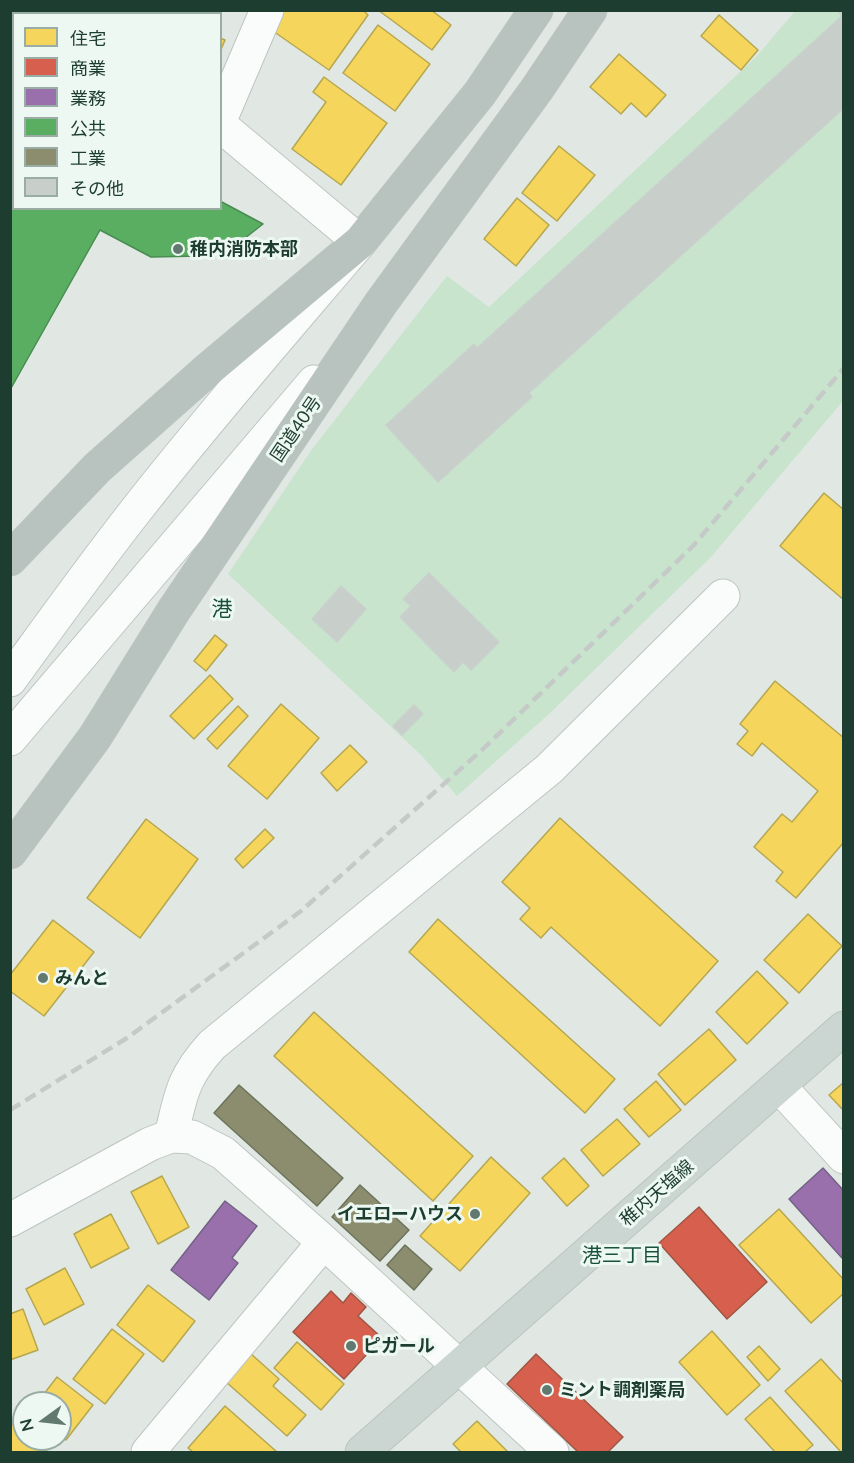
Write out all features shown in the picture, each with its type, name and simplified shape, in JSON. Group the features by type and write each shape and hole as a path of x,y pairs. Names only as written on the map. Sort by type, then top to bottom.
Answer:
{"highway":[{"path":"10,559 97,468 204,373 360,242 480,93 536,10"},
{"name":"国道40号","path":"10,852 95,737 174,610 381,303 537,89 590,10"}],"main road":[{"name":"稚内天塩線","path":"362,1452 843,1028"}],"street":[{"path":"222,115 267,10"},
{"path":"10,680 141,504 360,242 222,127"},
{"path":"10,739 381,303"},
{"path":"171,1136 184,1082 194,1064 212,1045 549,769 723,596"},
{"path":"779,1086 843,1156"},
{"path":"10,1220 150,1144 171,1136 192,1137 223,1154 324,1242 552,1452"},
{"path":"148,1452 324,1242"}],"green space":[{"path":"795,11 843,11 843,401 711,557 549,714 457,796 421,755 228,574 312,449 447,276 489,307 757,56"}],"building: 住宅":[{"path":"24,10 59,10 58,12"},
{"path":"85,10 142,10 146,12 84,12"},
{"path":"168,10 217,10 216,12 172,12"},
{"path":"283,10 363,10 368,15 329,70 270,29"},
{"path":"378,10 431,10 451,25 432,50"},
{"path":"719,15 758,50 741,70 701,36"},
{"path":"378,25 430,64 395,111 343,73"},
{"path":"619,54 666,95 646,117 631,103 621,114 590,87"},
{"path":"324,77 387,123 341,185 292,149 326,102 313,92"},
{"path":"559,146 595,175 557,221 522,193"},
{"path":"517,198 549,225 516,266 484,239"},
{"path":"824,493 844,510 844,600 780,546"},
{"path":"215,635 227,645 206,671 194,661"},
{"path":"210,675 233,699 194,739 170,716"},
{"path":"775,681 844,738 844,842 796,898 776,881 783,872 754,847 782,814 792,822 818,791 762,743 752,756 737,744 748,731 740,724"},
{"path":"281,704 319,738 267,799 228,766"},
{"path":"238,706 248,716 217,749 207,739"},
{"path":"350,745 367,762 337,791 321,773"},
{"path":"560,818 718,961 660,1026 551,927 541,938 520,919 530,908 502,882"},
{"path":"146,819 198,859 140,938 87,898"},
{"path":"265,829 274,838 243,868 235,859"},
{"path":"808,914 842,946 799,993 764,960"},
{"path":"438,919 615,1079 585,1113 409,952"},
{"path":"53,920 94,952 44,1016 10,991 10,975"},
{"path":"757,971 788,1003 747,1044 716,1012"},
{"path":"314,1012 473,1156 433,1201 274,1056"},
{"path":"709,1029 736,1060 685,1105 658,1074"},
{"path":"656,1081 681,1110 649,1137 624,1109"},
{"path":"844,1082 844,1111 829,1095"},
{"path":"617,1119 640,1144 603,1176 581,1150"},
{"name":"イエローハウス","path":"491,1157 530,1193 460,1271 420,1236"},
{"path":"564,1158 589,1186 567,1206 542,1178"},
{"path":"162,1176 189,1227 158,1244 131,1192"},
{"path":"779,1209 844,1280 844,1293 811,1323 739,1245"},
{"path":"111,1214 129,1248 91,1268 74,1234"},
{"path":"65,1268 84,1304 44,1325 26,1289"},
{"path":"148,1285 195,1321 163,1362 117,1325"},
{"path":"23,1309 38,1350 10,1360 10,1314"},
{"path":"112,1329 144,1354 105,1404 73,1379"},
{"path":"712,1331 760,1385 727,1415 679,1362"},
{"path":"297,1342 344,1384 321,1410 274,1368"},
{"path":"759,1346 780,1369 768,1381 747,1357"},
{"path":"250,1353 279,1379 273,1386 306,1415 287,1436 225,1381"},
{"path":"821,1359 844,1384 844,1450 841,1452 785,1391"},
{"path":"57,1377 93,1405 72,1432 72,1391 46,1391"},
{"path":"770,1397 813,1445 805,1452 775,1452 745,1419"},
{"path":"225,1406 277,1452 193,1452 188,1448"},
{"path":"477,1421 508,1452 461,1452 453,1444"},
{"path":"12,1425 12,1451 46,1451 10,1452 10,1427"}],"building: 商業":[{"path":"699,1207 767,1282 727,1319 659,1243"},
{"path":"331,1291 343,1303 351,1293 366,1307 358,1316 382,1338 344,1379 293,1332"},
{"path":"536,1354 623,1437 608,1452 578,1452 507,1384"}],"building: 業務":[{"path":"823,1168 844,1191 844,1256 842,1258 789,1199"},
{"path":"225,1201 257,1226 232,1258 238,1263 209,1300 171,1270"}],"building: 公共":[{"name":"稚内消防本部","path":"12,98 12,210 222,210 222,202 263,224 240,242 201,256 151,257 100,230 10,390 10,101"}],"building: 工業":[{"path":"239,1085 343,1178 317,1206 214,1113"},
{"path":"360,1185 409,1230 380,1261 332,1217"},
{"path":"405,1245 432,1269 414,1290 387,1265"}],"building: その他":[{"path":"837,10 844,10 844,108 529,393 532,397 438,482 386,425 474,344 477,348 842,16"},
{"path":"429,573 499,642 471,670 463,662 454,672 400,617 411,606 403,599"},
{"path":"341,586 366,609 337,642 312,619"},
{"path":"414,705 423,714 402,735 393,726"}],"railway":[{"path":"10,1110 127,1038 301,911 482,750 693,546 844,368"}],"place":[{"name":"稚内消防本部","path":"178,249"},
{"name":"みんと","path":"43,978"},
{"name":"イエローハウス","path":"475,1214"},
{"name":"ピガール","path":"351,1346"},
{"name":"ミント調剤薬局","path":"547,1390"}],"district":[{"name":"港","path":"222,609"},
{"name":"港三丁目","path":"622,1256"}]}
